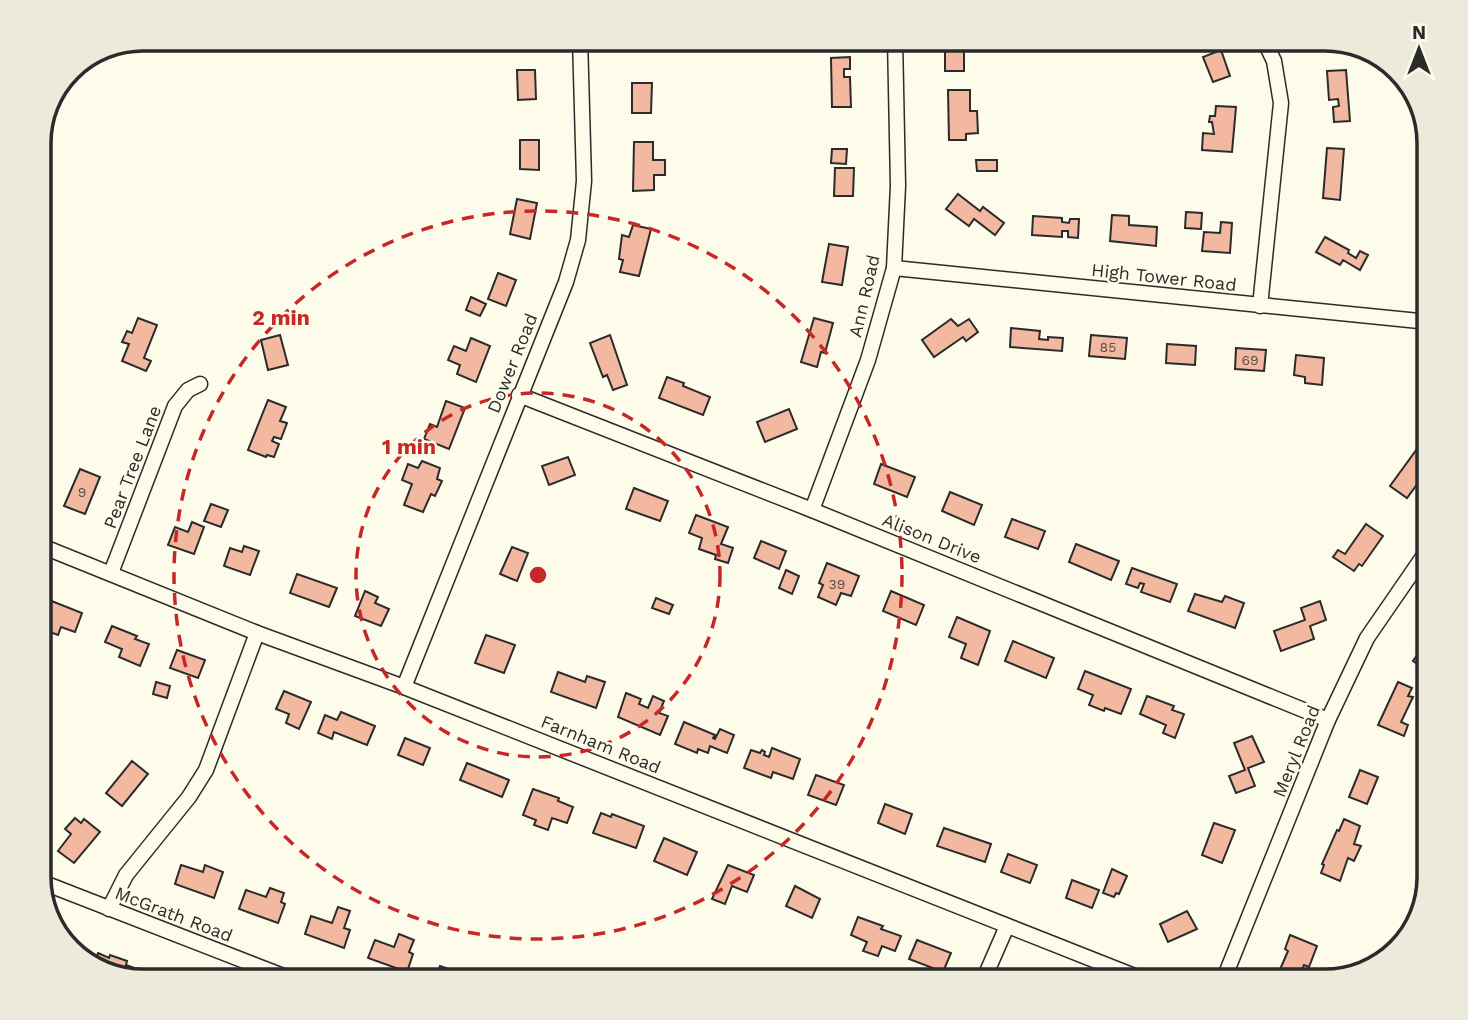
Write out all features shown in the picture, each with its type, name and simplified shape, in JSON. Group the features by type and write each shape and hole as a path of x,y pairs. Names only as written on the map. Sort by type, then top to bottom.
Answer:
{"street":[{"name":"Dower Road","path":"404,687 566,282 579,240 584,181 580,51"},
{"name":"Ann Road","path":"812,510 869,360 894,268 898,186 895,51"},
{"path":"1260,306 1281,103 1274,61 1269,51"},
{"name":"High Tower Road","path":"894,268 1417,321"},
{"name":"Pear Tree Lane","path":"111,573 175,406 188,390 200,384"},
{"name":"Alison Drive","path":"519,396 812,510 1328,720"},
{"name":"Farnham Road","path":"51,550 1114,969"},
{"name":"Meryl Road","path":"1228,969 1328,720 1367,638 1417,567"},
{"path":"110,909 126,875 189,797 206,770 257,633"},
{"name":"McGrath Road","path":"51,886 263,969"},
{"path":"989,969 1007,926"}],"building":[{"path":"945,51 964,51 964,71 945,71"},
{"path":"1221,51 1230,76 1213,82 1203,57"},
{"path":"850,57 850,69 844,69 844,77 850,77 851,107 832,107 831,58"},
{"path":"517,70 535,70 536,99 518,100"},
{"path":"1346,70 1350,121 1334,122 1333,107 1339,106 1338,99 1329,100 1327,71"},
{"path":"632,83 652,83 651,113 632,113"},
{"path":"948,90 970,90 970,111 977,111 978,133 966,134 966,140 949,140"},
{"path":"1216,106 1236,107 1232,152 1202,150 1203,133 1214,134 1212,122 1209,122 1210,116 1215,116"},
{"path":"520,140 539,140 539,170 520,169"},
{"path":"634,142 653,142 653,160 665,160 665,175 654,175 654,190 633,191"},
{"path":"1327,148 1344,149 1340,200 1323,198"},
{"path":"832,149 847,149 846,164 831,163"},
{"path":"976,160 997,160 997,171 977,171"},
{"path":"835,168 854,168 853,196 834,196"},
{"path":"958,194 980,211 983,207 1004,223 995,235 974,219 969,226 946,209"},
{"path":"517,199 537,203 530,239 510,234"},
{"path":"1186,212 1202,213 1201,229 1185,228"},
{"path":"1112,215 1129,216 1129,225 1157,227 1156,246 1110,241"},
{"path":"1033,216 1062,218 1062,222 1069,223 1070,219 1079,219 1078,238 1068,237 1068,231 1062,231 1062,237 1032,235"},
{"path":"1221,222 1232,223 1230,253 1202,251 1204,232 1220,233"},
{"path":"633,225 651,229 639,276 620,272 623,260 619,259 622,235 629,237"},
{"path":"1325,237 1349,250 1348,253 1356,258 1360,251 1368,255 1360,270 1343,260 1340,265 1316,252"},
{"path":"829,244 848,247 842,285 822,282"},
{"path":"498,273 516,280 506,306 488,299"},
{"path":"471,297 486,304 480,316 466,310"},
{"path":"138,318 157,325 144,358 151,361 146,371 122,361 129,344 122,342 127,331 132,333"},
{"path":"814,318 833,323 825,353 821,352 817,367 801,362"},
{"path":"951,319 958,326 969,319 978,332 966,341 963,337 934,357 922,340"},
{"path":"1011,328 1040,331 1039,339 1063,338 1062,351 1010,347"},
{"path":"280,335 288,365 268,370 261,340"},
{"path":"610,335 627,385 613,390 607,375 603,377 590,343"},
{"path":"1091,335 1127,338 1125,359 1089,356"},
{"path":"471,338 490,346 476,382 457,374 460,365 448,360 454,346 466,351"},
{"path":"1167,344 1196,346 1195,365 1166,363"},
{"path":"1236,348 1266,350 1264,371 1235,369"},
{"path":"1296,355 1324,358 1322,385 1305,383 1305,377 1294,375"},
{"path":"667,377 710,397 703,415 659,398"},
{"path":"268,400 286,407 280,421 287,423 281,439 274,437 272,441 279,444 274,457 248,450"},
{"path":"446,401 465,408 449,449 424,439 430,424 437,427"},
{"path":"789,409 797,429 765,442 757,422"},
{"path":"1417,449 1417,484 1407,498 1390,486"},
{"path":"568,457 575,475 549,485 542,466"},
{"path":"422,461 440,468 437,479 442,481 435,496 431,494 423,512 404,505 412,484 402,480 408,464 418,468"},
{"path":"881,464 915,477 907,497 874,484"},
{"path":"80,469 100,477 85,514 64,506"},
{"path":"634,488 668,501 660,521 626,509"},
{"path":"950,492 982,505 974,525 942,511"},
{"path":"211,504 228,510 221,527 204,521"},
{"path":"696,515 728,527 721,544 733,548 728,563 699,549 702,538 689,533"},
{"path":"1012,519 1045,531 1038,549 1005,537"},
{"path":"192,522 204,527 194,554 168,545 175,527 188,532"},
{"path":"1366,524 1383,536 1362,566 1359,564 1354,571 1333,557 1338,550 1345,554"},
{"path":"761,541 786,551 779,569 754,558"},
{"path":"1076,544 1119,561 1111,580 1069,562"},
{"path":"244,546 259,551 250,575 224,566 230,548 242,552"},
{"path":"512,547 528,553 517,581 500,574"},
{"path":"827,563 859,576 851,596 841,593 836,605 818,597 823,585 819,583"},
{"path":"1132,568 1177,584 1170,602 1141,592 1144,584 1140,583 1138,588 1126,584"},
{"path":"786,570 799,576 792,594 779,588"},
{"path":"297,574 337,588 329,607 290,593"},
{"path":"365,591 378,597 375,603 389,609 381,626 355,616"},
{"path":"891,591 924,605 916,625 883,611"},
{"path":"1195,594 1222,602 1225,596 1244,603 1235,628 1188,611"},
{"path":"656,598 673,605 669,614 652,608"},
{"path":"51,601 82,613 75,632 61,627 58,635 51,632"},
{"path":"1320,601 1326,620 1310,626 1314,639 1281,651 1274,631 1305,620 1301,608"},
{"path":"957,617 990,631 978,665 961,658 966,644 949,637"},
{"path":"112,626 149,644 140,666 119,657 122,649 105,642"},
{"path":"486,635 515,645 504,673 475,663"},
{"path":"1013,641 1054,658 1046,678 1005,661"},
{"path":"177,650 205,660 198,678 170,668"},
{"path":"1085,671 1131,689 1121,714 1089,705 1093,695 1078,689"},
{"path":"558,672 585,682 587,676 605,682 596,708 551,692"},
{"path":"156,682 170,686 167,698 153,694"},
{"path":"1398,682 1412,688 1408,696 1413,697 1401,722 1408,725 1404,736 1378,725"},
{"path":"284,691 311,702 299,729 286,723 289,714 276,709"},
{"path":"626,693 641,699 639,704 648,708 653,696 664,701 659,713 668,716 660,735 618,717"},
{"path":"1147,696 1174,706 1172,710 1184,714 1175,738 1163,733 1166,725 1140,714"},
{"path":"341,712 375,726 367,745 334,732 332,739 318,733 325,715 337,720"},
{"path":"684,722 715,735 715,739 720,729 734,735 727,753 710,746 708,753 698,749 697,753 675,744"},
{"path":"1252,736 1264,762 1248,768 1255,786 1236,793 1229,776 1245,770 1234,743"},
{"path":"405,738 430,748 423,765 398,755"},
{"path":"772,748 800,759 793,779 773,772 771,778 744,768 751,750 760,753 762,750 764,755 769,757"},
{"path":"132,761 148,774 122,806 106,793"},
{"path":"467,763 509,780 502,797 460,780"},
{"path":"1360,770 1378,777 1367,804 1349,797"},
{"path":"816,775 844,785 836,805 808,795"},
{"path":"533,789 559,798 558,801 573,807 567,823 552,818 548,830 534,825 536,820 523,815"},
{"path":"885,804 912,814 905,834 878,823"},
{"path":"601,813 611,817 612,814 644,826 636,848 593,833"},
{"path":"75,818 81,823 84,819 100,832 74,863 58,851 71,834 65,829"},
{"path":"1344,819 1360,826 1354,844 1361,846 1354,861 1348,858 1340,881 1321,873 1322,864"},
{"path":"1214,823 1235,830 1222,863 1202,855"},
{"path":"944,828 991,844 985,862 937,846"},
{"path":"664,838 697,852 687,875 654,861"},
{"path":"1008,854 1037,865 1030,883 1001,872"},
{"path":"181,865 203,872 205,865 223,872 214,898 175,884"},
{"path":"728,865 754,875 747,892 732,886 725,904 712,899"},
{"path":"1112,869 1127,876 1119,894 1116,893 1114,897 1103,893"},
{"path":"1072,880 1099,890 1092,908 1066,898"},
{"path":"795,886 820,899 812,918 786,906"},
{"path":"270,888 284,893 281,902 285,904 278,923 239,909 246,890 266,897"},
{"path":"338,907 350,911 344,928 350,930 344,948 305,934 311,916 332,923"},
{"path":"1187,911 1197,929 1168,942 1160,924"},
{"path":"858,917 901,936 895,951 882,946 878,956 863,951 867,942 851,935"},
{"path":"399,934 414,940 409,952 413,954 408,969 399,969 368,958 375,940 394,947"},
{"path":"1290,935 1317,946 1309,967 1304,965 1302,969 1280,969 1288,951 1285,949"},
{"path":"917,940 951,953 944,969 935,969 909,959"},
{"path":"98,953 109,958 110,955 127,961 126,965 136,968 113,964 97,957"}]}
